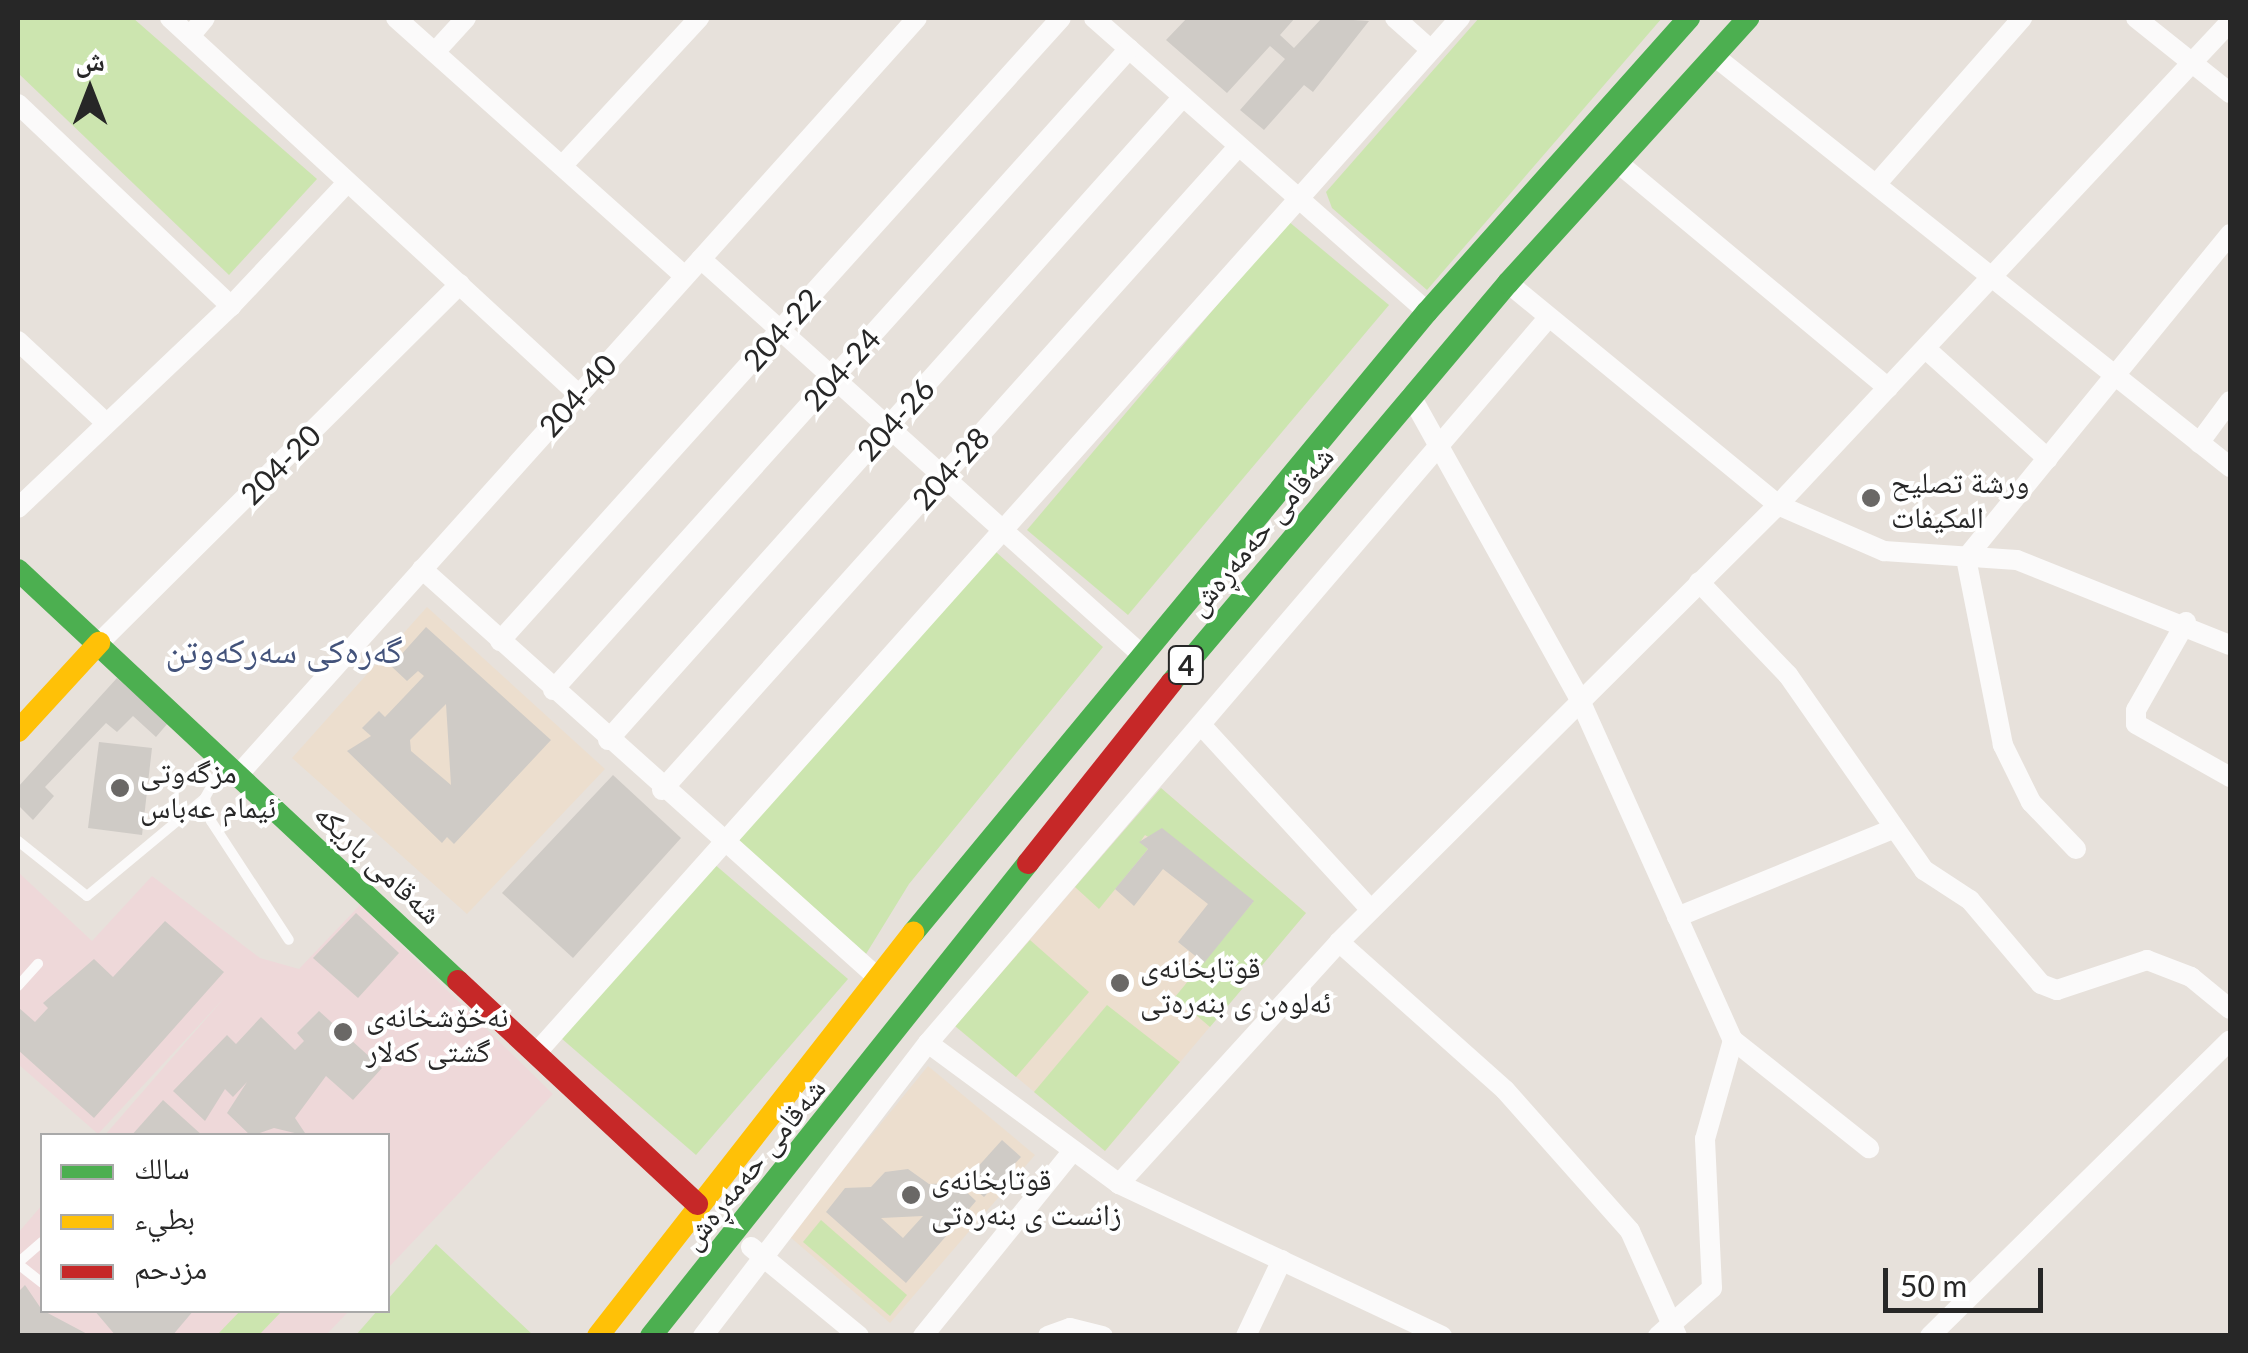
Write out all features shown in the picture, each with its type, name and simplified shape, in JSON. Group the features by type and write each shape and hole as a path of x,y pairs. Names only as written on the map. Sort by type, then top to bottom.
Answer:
{"main road":[{"name":"شەقامی حەمەڕەش","path":"598,1336 697,1204 934,906 1426,312 1689,18"},
{"name":"شەقامی حەمەڕەش","path":"651,1336 1410,396 1748,18"},
{"name":"شەقامی باریکە","path":"18,570 538,1051 697,1204"},
{"path":"18,732 99,644"},
{"path":"934,906 970,940"}],"street":[{"path":"170,18 578,394"},
{"path":"190,36 205,18"},
{"path":"396,18 685,276"},
{"path":"435,52 466,18"},
{"path":"562,166 699,18"},
{"name":"204-40","path":"232,768 422,569 918,18"},
{"name":"204-22","path":"500,641 1061,18"},
{"path":"1094,18 1426,312"},
{"path":"1395,18 1431,50"},
{"path":"538,1051 1460,18"},
{"path":"1879,180 2022,18"},
{"path":"2136,18 2230,92"},
{"path":"1119,1184 1339,942 1579,698 1778,505 2230,22"},
{"name":"204-24","path":"553,690 1129,49"},
{"path":"1713,54 1879,180 2230,467"},
{"name":"204-26","path":"608,740 1183,97"},
{"path":"18,104 231,306"},
{"name":"204-28","path":"662,790 1238,147"},
{"path":"1617,162 1888,388"},
{"path":"18,508 103,420 231,306 347,183"},
{"path":"1966,558 2048,458 2112,370 2230,234"},
{"path":"700,259 1000,533 1142,656"},
{"path":"1508,283 1778,505 1884,551 2017,560 2229,641"},
{"name":"204-20","path":"99,644 460,284"},
{"path":"703,1336 759,1255 928,1042 1549,317"},
{"path":"18,341 103,420"},
{"path":"1926,349 2048,458"},
{"path":"1410,396 1436,451 1579,698 1732,1040 1869,1148"},
{"path":"2199,443 2230,401"},
{"path":"1966,558 2003,746 2031,802 2076,849"},
{"path":"422,569 662,790 877,977"},
{"path":"1699,582 1788,675 1924,870 1970,900 2041,984 2058,990 2147,960 2190,977 2230,1009"},
{"path":"2186,622 2136,710 2136,724 2230,776"},
{"path":"1202,725 1371,910"},
{"path":"1677,916 1895,828"},
{"path":"1339,942 1505,1090 1630,1231 1669,1333 1712,1288 1706,1138 1732,1040"},
{"path":"1930,1336 2230,1040"},
{"path":"928,1042 1119,1184 1442,1336"},
{"path":"922,1335 1073,1151"},
{"path":"735,1233 859,1336"},
{"path":"656,1242 707,1289"},
{"path":"1246,1336 1282,1260"},
{"path":"1048,1336 1070,1328 1103,1336"}],"lane":[{"path":"18,841 87,896 205,798 232,768"},
{"path":"205,798 211,821 289,940"},
{"path":"18,986 38,964"},
{"path":"40,1244 19,1262 40,1280"}],"shaded area":[{"path":"427,607 605,769 467,914 292,758"},
{"name":"قوتابخانەی ئەلوەن ی بنەرەتی","path":"1161,788 1306,913 1105,1151 955,1026"},
{"name":"نەخۆشخانەی گشتی کەلار","path":"18,872 92,941 152,876 260,958 299,969 360,905 553,1094 390,1266 390,1133 107,1133 225,997 99,1133 18,1064"},
{"name":"قوتابخانەی زانست ی بنەرەتی","path":"928,1066 1035,1155 890,1323 789,1236"},
{"path":"40,1207 40,1313 347,1313 326,1335 18,1336 18,1233"}],"green space":[{"path":"18,18 133,18 317,179 229,275 18,73"},
{"path":"1479,18 1662,18 1427,290 1332,208 1326,192"},
{"path":"1288,221 1389,305 1128,615 1027,530"},
{"path":"996,552 1103,647 909,884 866,954 737,839"},
{"path":"1161,788 1306,913 1210,1027 1175,997 1253,902 1145,835 1140,842 1148,849 1099,909 1075,887"},
{"path":"713,863 848,979 696,1155 561,1038"},
{"path":"1030,940 1089,992 1016,1077 955,1026"},
{"path":"1107,1005 1180,1062 1105,1151 1034,1092"},
{"path":"821,1220 907,1295 890,1316 803,1242"},
{"path":"436,1244 533,1335 356,1335 375,1313 390,1313 390,1297"},
{"path":"237,1313 280,1313 259,1335 217,1335"}],"building":[{"path":"1187,18 1295,18 1280,35 1294,48 1322,18 1369,21 1313,92 1304,85 1264,130 1240,110 1285,59 1270,46 1227,93 1166,40"},
{"path":"426,627 551,740 454,844 447,837 442,843 347,751 371,736 362,728 379,711 385,717 424,676 418,671 407,681 391,666","holes":["446,704 451,785 411,751 410,740"]},
{"path":"117,678 168,723 156,737 133,716 117,732 106,723 45,787 54,796 33,820 18,805 18,787"},
{"name":"مزگەوتی ئیمام عەباس","path":"99,742 152,748 142,835 88,828"},
{"path":"613,775 681,838 573,958 502,893"},
{"path":"1162,828 1254,901 1204,963 1178,942 1208,904 1163,869 1134,906 1115,889 1148,849 1139,842"},
{"path":"356,913 399,953 358,998 313,958"},
{"path":"165,921 224,972 94,1118 18,1050 18,1007 35,1022 48,1008 43,1003 94,959 113,977"},
{"path":"319,1011 382,1068 353,1100 326,1076 295,1118 305,1133 274,1128 248,1133 227,1113 247,1082 233,1097 225,1089 205,1121 173,1091 227,1035 236,1044 261,1017 295,1050 304,1041 297,1033"},
{"path":"163,1100 200,1133 134,1133"},
{"path":"1002,1140 1021,1157 984,1197 965,1181"},
{"path":"908,1169 929,1184 957,1183 976,1201 906,1283 826,1212 845,1188 871,1187 885,1172","holes":["923,1216 903,1238 881,1218"]},
{"path":"25,1285 40,1313 48,1313 91,1336 18,1336 18,1292"},
{"path":"97,1313 191,1313 172,1336 116,1336"}],"traffic: fast":[{"path":"913,933 1427,312 1689,18"},
{"path":"1171,683 1508,283 1748,18"},
{"path":"18,570 458,981"},
{"path":"651,1336 1028,863"}],"traffic: slow":[{"path":"18,731 99,643"},
{"path":"598,1336 913,933"}],"traffic: jam":[{"path":"1028,863 1171,683"},
{"path":"458,981 697,1204"}],"place":[{"name":"ورشة تصليح المكيفات","path":"1871,498"},
{"name":"مزگەوتی ئیمام عەباس","path":"120,788"},
{"name":"قوتابخانەی ئەلوەن ی بنەرەتی","path":"1120,983"},
{"name":"نەخۆشخانەی گشتی کەلار","path":"343,1032"},
{"name":"قوتابخانەی زانست ی بنەرەتی","path":"911,1195"}],"district":[{"name":"گەرەکی سەرکەوتن","path":"284,649"}]}
